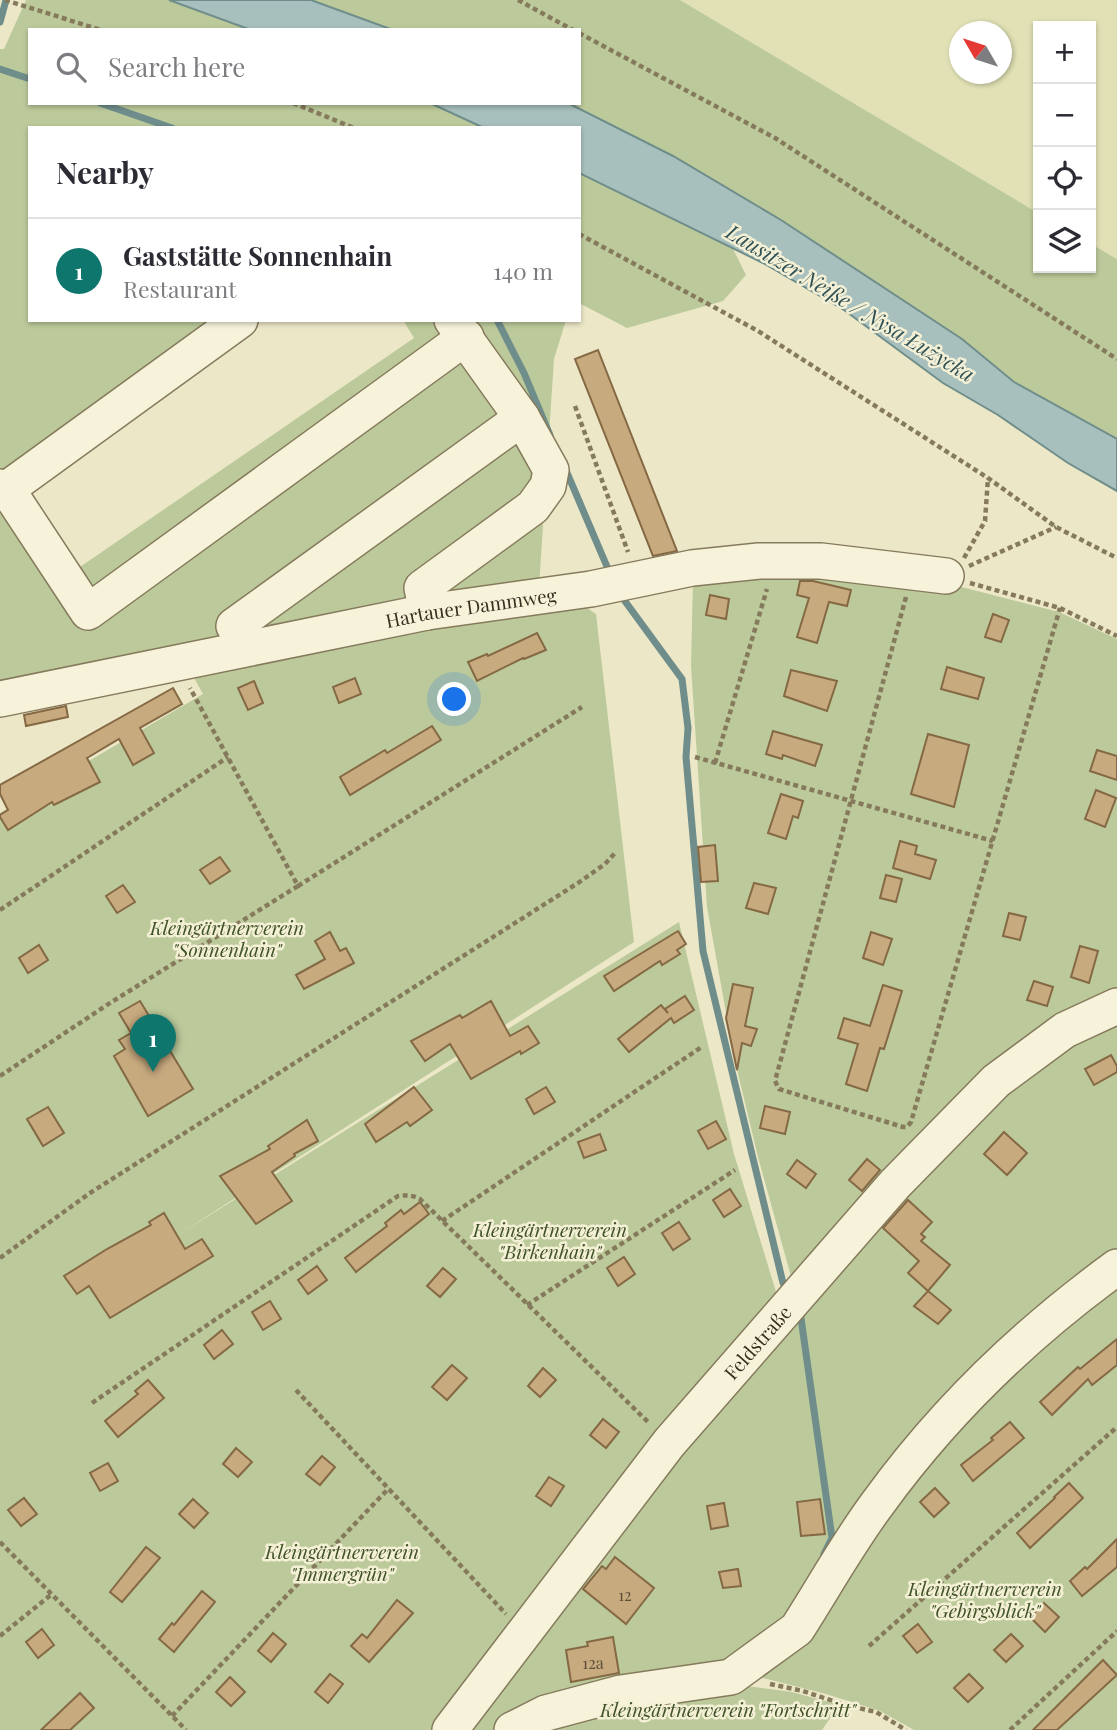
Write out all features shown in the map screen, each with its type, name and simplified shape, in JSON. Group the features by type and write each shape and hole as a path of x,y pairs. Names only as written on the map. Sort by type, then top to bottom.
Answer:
{"street":[{"path":"237,322 4,488 88,612 459,329 522,418 551,470 548,486 533,507 422,588 427,612"},
{"path":"234,626 522,418"},
{"name":"Hartauer Dammweg","path":"0,699 427,612 623,583 692,568 759,561 821,561 929,574"},
{"name":"Feldstraße","path":"450,1730 669,1443 895,1184 996,1081 1065,1030 1117,1006"},
{"path":"512,1730 546,1713 621,1693 731,1677 797,1629 877,1504 941,1424 992,1371 1080,1294 1117,1267"}],"path":[{"path":"5,0 94,28"},
{"path":"518,0 569,28"},
{"path":"581,34 775,138 1117,359"},
{"path":"298,105 349,126"},
{"path":"581,235 758,331 988,478 1056,527 1117,558"},
{"path":"575,406 623,583"},
{"path":"988,478 986,510 980,533 964,558 929,574 851,801 775,1085 779,1089 903,1128 911,1122 1060,608"},
{"path":"929,574 1056,527"},
{"path":"929,574 1060,608 1117,636"},
{"path":"715,763 768,586"},
{"path":"179,662 195,700 298,886"},
{"path":"0,1076 110,1003 582,707"},
{"path":"0,910 228,757"},
{"path":"695,757 993,841"},
{"path":"0,1258 89,1193 578,883 605,864 615,853"},
{"path":"442,1221 703,1045"},
{"path":"527,1305 735,1170"},
{"path":"92,1403 398,1196 414,1195 669,1443"},
{"path":"296,1390 524,1633"},
{"path":"869,1646 1117,1427"},
{"path":"172,1716 389,1488"},
{"path":"0,1542 186,1730"},
{"path":"0,1636 52,1594"},
{"path":"1010,1730 1117,1631"},
{"path":"731,1677 803,1691 876,1712 906,1730"}],"green space":[{"path":"26,0 169,0 246,28 28,28 28,105 434,105 480,126 28,126 28,322 221,322 0,476 0,49 4,49"},
{"path":"311,0 680,0 1033,210 1033,273 1096,273 1096,247 1117,259 1117,439 1014,382 962,339 781,220 673,156 572,105 581,105 581,28 388,28"},
{"path":"680,0 1117,0 1117,259 1096,247 1096,21 1033,21 1033,210"},
{"path":"581,174 732,247 746,275 723,301 627,328 581,304"},
{"path":"404,322 565,322 554,359 539,587 0,688 0,498 58,582 414,338"},
{"path":"816,573 950,584 1059,612 1117,639 1117,1002 1053,1032 792,1280 734,1057 707,907 691,666 693,577"},
{"path":"575,600 596,614 634,942 181,1233 679,922 734,1154 780,1305 444,1730 0,1730 0,813 203,694 188,667"},
{"path":"1117,1011 1117,1262 1023,1335 791,1628 729,1672 507,1730 454,1730 676,1440 971,1110"},
{"name":"Kleingärtnerverein \"Gebirgsblick\"","path":"1117,1276 1117,1730 914,1730 880,1711 747,1674 937,1436"},
{"name":"Kleingärtnerverein \"Fortschritt\"","path":"738,1685 792,1692 839,1705 822,1730 526,1730"}],"water":[{"path":"169,0 311,0 388,28 246,28"},
{"name":"Lausitzer Neiße / Nysa Łużycka","path":"434,105 572,105 673,156 781,220 962,339 1014,382 1117,439 1117,491 943,383 844,310 763,263 581,174 581,126 480,126"}],"building":[{"path":"598,350 677,551 653,556 575,359"},
{"path":"800,581 813,581 851,590 847,606 829,602 817,643 797,637 809,598 797,595"},
{"path":"710,595 729,599 726,619 706,615"},
{"path":"993,614 1009,620 1001,642 985,637"},
{"path":"537,633 546,650 523,658 477,681 468,662 487,654 488,656"},
{"path":"947,667 984,678 978,699 941,689"},
{"path":"791,670 837,681 827,711 784,696"},
{"path":"355,678 361,694 339,703 333,687"},
{"path":"254,681 263,703 248,710 238,688"},
{"path":"173,688 182,704 140,728 154,753 133,765 119,739 87,758 100,782 54,805 52,802 8,830 0,817 8,810 0,794 0,785"},
{"path":"66,706 68,717 26,726 24,715"},
{"path":"432,726 441,740 350,795 340,777"},
{"path":"773,731 822,745 815,766 783,755 782,759 766,754"},
{"path":"928,734 969,745 954,807 911,794"},
{"path":"1097,750 1117,756 1117,780 1090,771"},
{"path":"1096,790 1116,798 1105,827 1085,819"},
{"path":"781,794 803,801 798,818 793,816 786,839 768,833"},
{"path":"900,841 917,846 915,854 936,860 930,879 893,868"},
{"path":"715,845 718,881 701,882 698,847"},
{"path":"220,857 230,871 210,884 200,870"},
{"path":"886,875 902,879 896,902 880,898"},
{"path":"754,883 776,888 768,914 746,908"},
{"path":"123,885 135,902 117,913 106,896"},
{"path":"1009,913 1026,917 1020,940 1003,936"},
{"path":"678,931 686,944 677,950 680,954 662,965 660,961 614,991 604,976"},
{"path":"330,932 340,951 346,948 354,963 304,989 296,975 325,959 315,941"},
{"path":"871,932 892,939 883,965 863,958"},
{"path":"39,945 48,960 28,973 19,958"},
{"path":"1080,946 1098,951 1089,983 1071,977"},
{"path":"1034,981 1053,987 1047,1006 1027,1000"},
{"path":"733,984 753,988 745,1026 757,1029 751,1046 742,1043 737,1070 726,1018"},
{"path":"883,985 902,991 884,1049 880,1048 867,1091 846,1084 858,1044 838,1038 844,1018 870,1026"},
{"path":"685,996 694,1010 674,1023 671,1018 629,1052 618,1039 661,1005 668,1013 665,1009"},
{"path":"140,1001 193,1089 148,1116 114,1056 125,1049 119,1040 131,1033 119,1013"},
{"path":"491,1001 510,1036 528,1026 539,1043 471,1079 450,1044 425,1061 411,1041 460,1015 462,1018"},
{"path":"1111,1055 1117,1072 1094,1085 1085,1069"},
{"path":"414,1087 432,1110 410,1126 407,1122 376,1142 365,1124"},
{"path":"546,1087 555,1102 534,1114 526,1099"},
{"path":"765,1106 790,1112 785,1134 760,1128"},
{"path":"48,1107 64,1133 43,1146 27,1119"},
{"path":"307,1120 318,1141 294,1154 295,1156 272,1172 292,1201 256,1224 220,1176 270,1149 268,1146"},
{"path":"716,1121 726,1139 708,1149 698,1131"},
{"path":"1004,1132 1027,1153 1007,1175 984,1154"},
{"path":"600,1134 606,1150 584,1158 578,1142"},
{"path":"867,1159 880,1170 862,1191 849,1180"},
{"path":"797,1160 816,1174 806,1188 787,1174"},
{"path":"730,1189 741,1206 724,1217 713,1200"},
{"path":"908,1200 932,1222 921,1234 925,1237 921,1241 950,1265 928,1291 908,1273 919,1261 883,1228"},
{"path":"420,1202 429,1214 356,1272 345,1258 387,1226 385,1223 401,1210 404,1214"},
{"path":"164,1213 185,1249 202,1239 213,1256 110,1318 89,1286 77,1294 64,1276 151,1225 149,1222"},
{"path":"679,1222 690,1239 673,1250 662,1233"},
{"path":"624,1257 635,1274 618,1286 607,1268"},
{"path":"317,1266 327,1280 308,1294 298,1280"},
{"path":"443,1268 456,1279 440,1297 427,1286"},
{"path":"928,1291 951,1310 938,1324 914,1306"},
{"path":"270,1301 281,1319 263,1330 252,1312"},
{"path":"222,1330 233,1344 214,1359 204,1345"},
{"path":"1117,1339 1117,1365 1092,1385 1088,1379 1052,1415 1040,1402 1078,1367 1080,1369"},
{"path":"452,1365 467,1378 447,1400 432,1387"},
{"path":"543,1368 556,1380 540,1397 528,1386"},
{"path":"148,1380 164,1398 118,1437 105,1421 138,1394 135,1391"},
{"path":"603,1419 619,1432 606,1448 590,1435"},
{"path":"1010,1422 1024,1438 973,1481 961,1465 993,1440 991,1438"},
{"path":"236,1448 252,1462 238,1477 223,1464"},
{"path":"322,1456 335,1467 320,1485 306,1474"},
{"path":"108,1463 118,1481 100,1491 90,1473"},
{"path":"549,1477 564,1486 551,1506 536,1496"},
{"path":"1069,1483 1083,1498 1030,1548 1017,1533"},
{"path":"935,1488 949,1503 934,1517 920,1502"},
{"path":"24,1498 37,1514 21,1526 8,1510"},
{"path":"193,1499 208,1513 194,1528 179,1514"},
{"path":"820,1499 825,1534 801,1536 797,1502"},
{"path":"724,1503 728,1526 711,1529 707,1506"},
{"path":"1117,1539 1117,1567 1082,1596 1070,1581 1085,1567 1087,1569"},
{"path":"146,1547 160,1558 122,1602 110,1592"},
{"path":"615,1557 654,1588 626,1624 583,1589 602,1566 606,1569"},
{"path":"738,1569 741,1586 723,1588 719,1572"},
{"path":"202,1591 215,1602 174,1652 159,1639"},
{"path":"397,1600 413,1613 369,1662 351,1646 362,1634 367,1638"},
{"path":"1044,1603 1059,1617 1045,1632 1030,1617"},
{"path":"918,1624 932,1642 917,1653 903,1636"},
{"path":"42,1629 54,1645 38,1658 26,1642"},
{"path":"273,1633 286,1644 271,1662 258,1651"},
{"path":"1011,1634 1023,1646 1006,1662 994,1650"},
{"path":"613,1637 619,1673 571,1682 566,1650 588,1646 587,1642"},
{"path":"1103,1660 1117,1675 1057,1730 1033,1730"},
{"path":"330,1674 343,1684 328,1703 315,1692"},
{"path":"969,1674 983,1688 968,1702 954,1688"},
{"path":"230,1677 245,1692 231,1706 216,1692"},
{"path":"80,1693 94,1708 70,1730 41,1730"}],"waterway":[{"path":"0,22 6,0"},
{"path":"0,69 28,78"},
{"path":"106,105 166,126"},
{"path":"498,322 524,373 550,435"},
{"path":"565,468 611,576"},
{"path":"619,593 682,679 688,728 686,757 703,951 783,1283"},
{"path":"800,1311 832,1538 824,1554"}],"place":[{"name":"Gaststätte Sonnenhain","path":"153,1072"}],"park label":[{"name":"Kleingärtnerverein \"Sonnenhain\"","path":"227,938"},
{"name":"Kleingärtnerverein \"Birkenhain\"","path":"550,1240"},
{"name":"Kleingärtnerverein \"Immergrün\"","path":"342,1562"}]}
